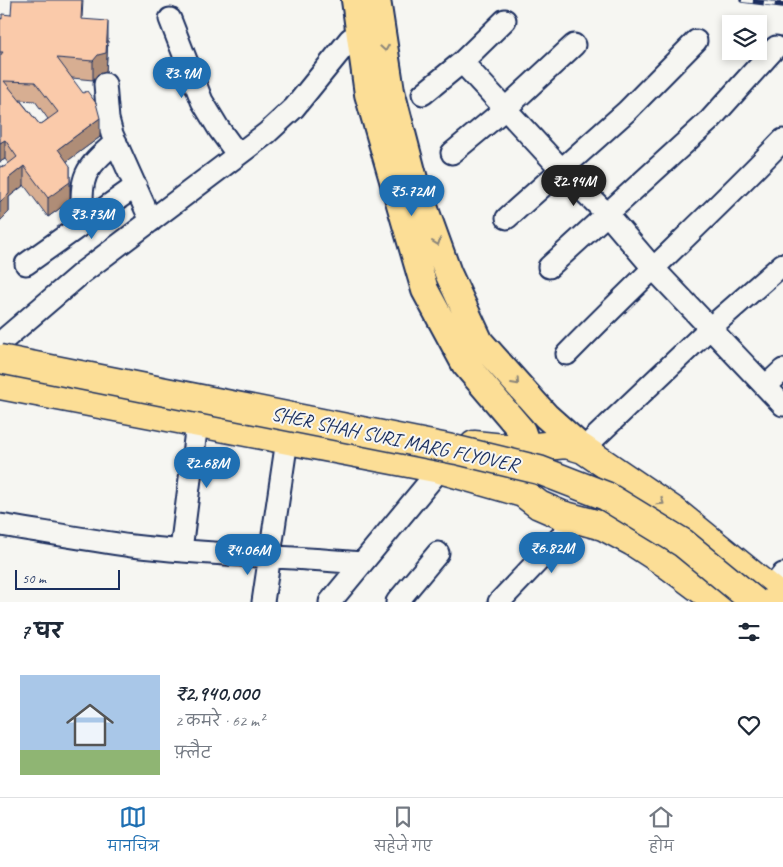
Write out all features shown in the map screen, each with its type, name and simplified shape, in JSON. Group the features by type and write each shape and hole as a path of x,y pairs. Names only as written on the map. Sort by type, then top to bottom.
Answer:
{"highway":[{"path":"0,350 458,442 532,452 566,444 583,449 674,511 769,588"},
{"name":"SHER SHAH SURI MARG FLYOVER","path":"0,359 456,450 539,470 606,496 683,543 769,588"},
{"name":"SHER SHAH SURI MARG FLYOVER","path":"0,372 452,460 535,482 601,508 673,552 733,602"},
{"path":"0,385 440,469 523,493 539,505 590,523 667,564 718,602"},
{"path":"523,493 519,480 532,452"},
{"path":"590,523 620,522 630,511 633,498 626,478"}],"main road":[{"path":"355,0 368,94 404,180 480,342 546,416 583,449"},
{"path":"377,0 404,180 425,290 465,364 522,431 532,452"},
{"path":"725,602 769,588"}],"street":[{"path":"170,19 202,101 238,155"},
{"path":"423,94 462,62 506,20"},
{"path":"0,343 83,272 267,133 294,108 350,39 365,132 389,204 411,284 471,387 491,395"},
{"path":"507,218 627,111 696,41"},
{"path":"452,153 505,109 574,45"},
{"path":"549,267 710,120 776,47"},
{"path":"462,62 562,170 607,214 654,269 783,405"},
{"path":"105,84 108,119 116,142 151,220"},
{"path":"567,354 783,140"},
{"path":"82,224 83,176 93,161 116,142"},
{"path":"26,264 136,186"},
{"path":"583,449 710,328 783,264"},
{"path":"766,386 783,370"},
{"path":"181,550 197,423"},
{"path":"263,602 287,440"},
{"path":"330,602 440,469"},
{"path":"498,602 590,523"},
{"path":"0,525 133,546 361,563"},
{"path":"397,602 438,553"}],"building":[{"path":"12,0 82,0 81,19 108,21 106,53 98,55 93,61 57,58 83,93 87,91 96,103 100,118 58,149 70,166 70,182 48,198 24,166 9,178 9,194 0,202 0,166 4,167 17,157 5,140 0,143 0,56 3,52 0,52 0,18 2,19 2,14 11,15","holes":["4,81 35,82 58,112 40,125"]}],"railway":[{"path":"742,0 783,5"}]}
